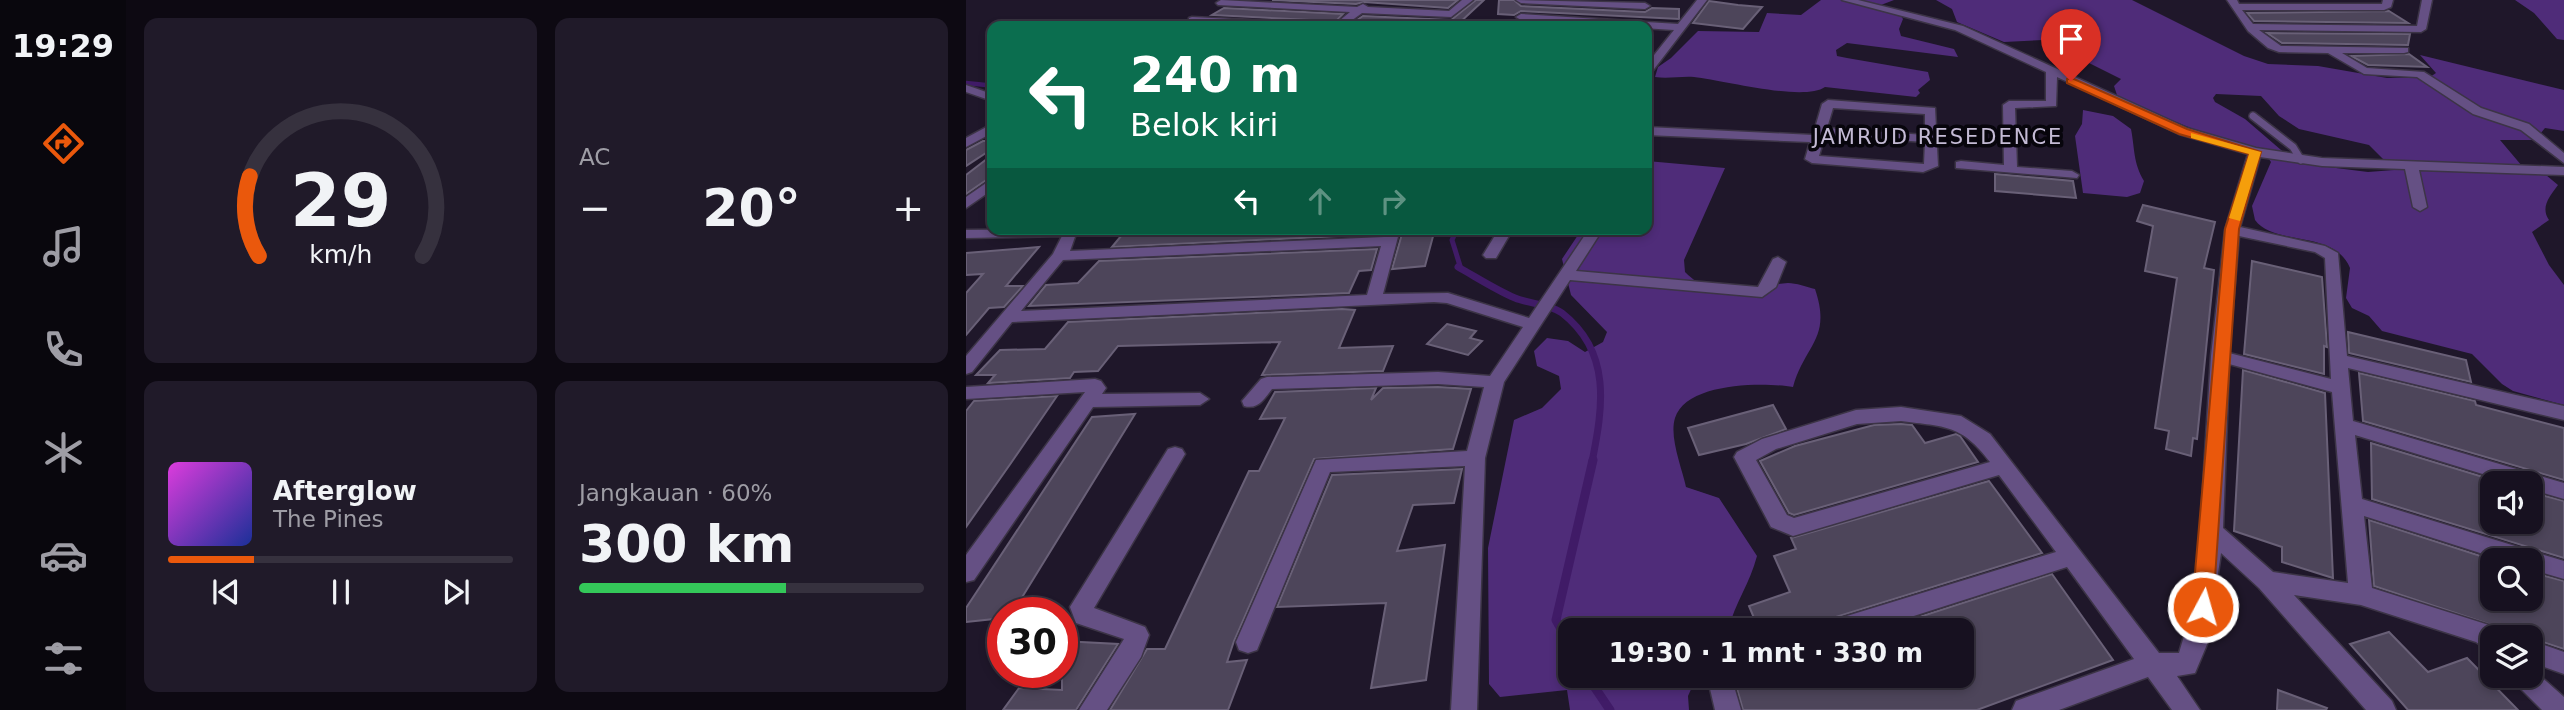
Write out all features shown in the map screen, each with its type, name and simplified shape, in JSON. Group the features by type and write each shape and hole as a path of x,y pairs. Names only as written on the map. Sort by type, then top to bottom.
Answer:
{"street":[{"path":"1316,8 1328,0"},
{"path":"1345,21 1373,0"},
{"path":"1408,12 1423,0"},
{"path":"1191,21 1224,2 1451,14 1468,0"},
{"path":"1521,0 1648,3"},
{"path":"1652,65 1702,0"},
{"path":"1847,0 1959,28 2183,131 2255,152 2301,160 2564,171"},
{"path":"2234,4 2384,7 2388,5 2388,0"},
{"path":"2253,27 2422,28 2427,0"},
{"path":"1636,21 1648,3"},
{"path":"2234,4 2253,27 2279,49 2405,49 2378,28"},
{"path":"1521,17 1556,21"},
{"path":"1652,26 1681,27"},
{"path":"2331,50 2364,71 2420,74 2477,111 2525,127 2564,159"},
{"path":"2011,170 2009,105 2052,104 2051,72"},
{"path":"966,88 987,97"},
{"path":"1827,105 1931,111 1931,166 1925,168 1812,160 1818,135 1827,105"},
{"path":"966,144 987,131"},
{"path":"1652,131 1932,139"},
{"path":"2025,710 2152,664 2186,665 2194,652 2200,632 2211,530 2220,356 2232,229 2255,152"},
{"path":"1961,165 2072,175"},
{"path":"2411,165 2420,207"},
{"path":"966,204 987,187"},
{"path":"2232,229 2331,253 2338,360 2361,595"},
{"path":"966,234 987,233"},
{"path":"966,368 1059,256 1069,235"},
{"path":"1059,256 1392,235 1374,299"},
{"path":"1491,255 1503,235"},
{"path":"1464,710 1475,458 1495,382 1592,235"},
{"path":"1565,275 1762,292 1768,287 1778,262"},
{"path":"1007,317 1374,299 1448,298 1542,313"},
{"path":"2220,356 2342,388"},
{"path":"2338,360 2564,413"},
{"path":"1251,401 1267,383 1438,379 1495,382"},
{"path":"966,393 1095,384 1097,388 966,573"},
{"path":"1089,401 1200,399"},
{"path":"2004,466 1793,527 1779,521 1744,457 1769,444 1856,417 1901,414 1961,423 1983,439 2004,466 2071,557 2187,710"},
{"path":"2344,425 2564,491"},
{"path":"1092,710 1132,649 1137,635 1084,616 1082,607 1175,454"},
{"path":"1248,642 1323,465 1475,458"},
{"path":"2351,504 2564,570"},
{"path":"2211,530 2267,581 2383,710"},
{"path":"1875,618 2071,557"},
{"path":"2267,581 2361,595 2480,635"},
{"path":"2543,656 2564,663"},
{"path":"1722,688 1728,710"},
{"path":"2537,688 2560,710"}],"lane":[{"path":"2253,116 2292,147 2301,160"}],"shaded area":[{"path":"1821,0 1894,0 1881,5 1899,13 1903,19 1899,29 1901,36 1954,49 1958,57 1847,43 1836,50 1837,56 1928,72 1930,80 1918,90 1920,93 1916,97 1825,87 1814,91 1782,91 1694,77 1655,77 1658,67 1698,31 1759,32 1767,13 1801,15"},
{"path":"1936,0 2132,0 2244,56 2268,64 2318,66 2387,78 2430,77 2436,73 2420,55 2564,90 2564,131 2545,128 2535,140 2500,140 2522,166 2546,175 2558,185 2546,206 2549,220 2532,232 2549,265 2564,285 2564,405 2513,391 2502,384 2472,354 2382,331 2369,316 2352,308 2346,298 2350,268 2342,256 2318,243 2276,233 2255,220 2252,206 2271,162 2263,151 2215,138 2118,98 2114,86 2121,79 2043,40 2004,42 1957,22 1952,9","holes":["2216,94 2261,96 2279,116 2299,129 2369,145 2394,170 2368,172 2296,163 2245,119 2215,102 2213,98"]},
{"path":"2515,0 2564,0 2564,40 2557,39 2534,13"},
{"path":"2083,110 2113,116 2131,129 2136,162 2144,181 2140,193 2127,197 2083,193 2075,136 2082,124"},
{"path":"1652,161 1725,168 1684,260 1685,272 1699,284 1723,293 1788,283 1815,289 1819,306 1819,331 1793,387 1746,385 1710,391 1694,397 1682,406 1675,418 1675,443 1686,487 1719,498 1757,556 1732,618 1558,618 1558,688 1692,688 1688,696 1689,710 1570,710 1567,690 1500,697 1489,684 1488,548 1514,420 1542,408 1561,389 1559,376 1537,366 1534,351 1547,338 1568,341 1585,352 1603,342 1607,332 1571,295 1562,259 1578,235 1652,235"}],"building":[{"path":"1272,0 1458,0 1448,8 1364,2 1356,4"},
{"path":"1476,0 1484,0 1461,21 1356,21 1363,16 1451,20"},
{"path":"1499,0 1514,0 1521,6 1645,12 1652,8 1679,9 1679,19 1521,11 1514,15 1498,14"},
{"path":"1709,1 1762,7 1743,29 1693,23"},
{"path":"1224,8 1343,14 1336,21 1212,15"},
{"path":"2389,11 2408,23 2254,21 2247,13"},
{"path":"2267,33 2410,34 2408,45 2282,43"},
{"path":"2409,54 2427,67 2368,65 2351,56"},
{"path":"987,141 987,152 966,166 966,150"},
{"path":"987,159 987,179 966,194 966,175"},
{"path":"1995,174 2073,181 2076,198 1995,191"},
{"path":"2143,205 2215,222 2204,268 2214,270 2197,439 2193,438 2191,456 2166,449 2169,431 2155,428 2177,278 2145,271 2153,226 2137,221"},
{"path":"1122,235 1361,235 1112,247"},
{"path":"1402,235 1433,235 1425,266 1392,269"},
{"path":"1039,247 1006,286 1023,286 1004,307 989,308 966,335 966,293 983,274 966,275 966,253"},
{"path":"1377,249 1371,270 1359,271 1349,293 1029,306 1046,285 1078,283 1099,261"},
{"path":"2252,261 2322,277 2327,347 2324,346 2324,374 2244,354"},
{"path":"1355,310 1339,348 1393,346 1383,371 1262,375 1280,342 1118,346 1098,371 1074,372 1070,378 988,383 995,375 976,375 1000,350 1045,349 1068,322"},
{"path":"1447,324 1476,331 1470,338 1482,341 1468,355 1427,344"},
{"path":"2348,332 2466,360 2471,382 2349,353"},
{"path":"2243,370 2325,393 2333,578 2282,562 2282,547 2234,531"},
{"path":"2359,373 2475,401 2476,405 2564,428 2564,480 2543,474 2543,471 2533,471 2363,421"},
{"path":"1376,388 1371,400 1383,388 1471,389 1453,449 1314,459 1234,641 1227,662 1247,660 1228,710 1110,710 1147,649 1165,649 1249,471 1259,471 1285,418 1260,419 1275,392"},
{"path":"1057,396 966,527 966,411 974,401"},
{"path":"1773,405 1786,429 1746,444 1699,455 1688,428"},
{"path":"1135,414 1022,597 987,597 987,620 966,622 966,608 1092,417"},
{"path":"1874,425 1912,425 1925,443 1956,434 1978,462 1794,515 1789,513 1760,461 1795,446"},
{"path":"2371,443 2480,476 2480,532 2372,499"},
{"path":"1462,469 1454,503 1413,505 1397,551 1445,545 1426,680 1371,688 1386,603 1277,607 1332,475"},
{"path":"1989,481 2042,553 1834,618 1754,618 1749,606 1790,592 1774,556 1796,549 1791,538"},
{"path":"2543,495 2564,501 2564,558 2543,552 2543,548 2531,548 2486,534 2543,534"},
{"path":"2369,520 2480,556 2480,611 2543,611 2543,575 2564,581 2564,649 2543,642 2543,625 2492,625 2374,586"},
{"path":"2052,574 2113,660 1977,710 1743,710 1737,688 1974,688 1974,618 1916,618"},
{"path":"2389,632 2428,672 2467,658 2480,671 2480,688 2496,688 2518,710 2408,710 2350,644"},
{"path":"1078,642 1118,644 1076,710 1003,710 1019,688 1078,688"},
{"path":"2278,690 2327,708 2277,710"}],"waterway":[{"path":"966,83 987,86"},
{"path":"1454,235 1452,240 1461,269"},
{"path":"1461,269 1515,298 1557,310 1578,328 1589,345 1600,382 1601,401 1592,462"},
{"path":"1558,624 1556,620 1593,460"},
{"path":"1595,688 1610,710"}],"slow traffic":[{"path":"2195,135 2255,152 2235,218"}],"district":[{"name":"JAMRUD RESEDENCE","path":"1938,137"}],"route":[{"path":"2071,81 2183,131 2255,152 2232,229 2220,356 2211,530 2203,607"}]}
